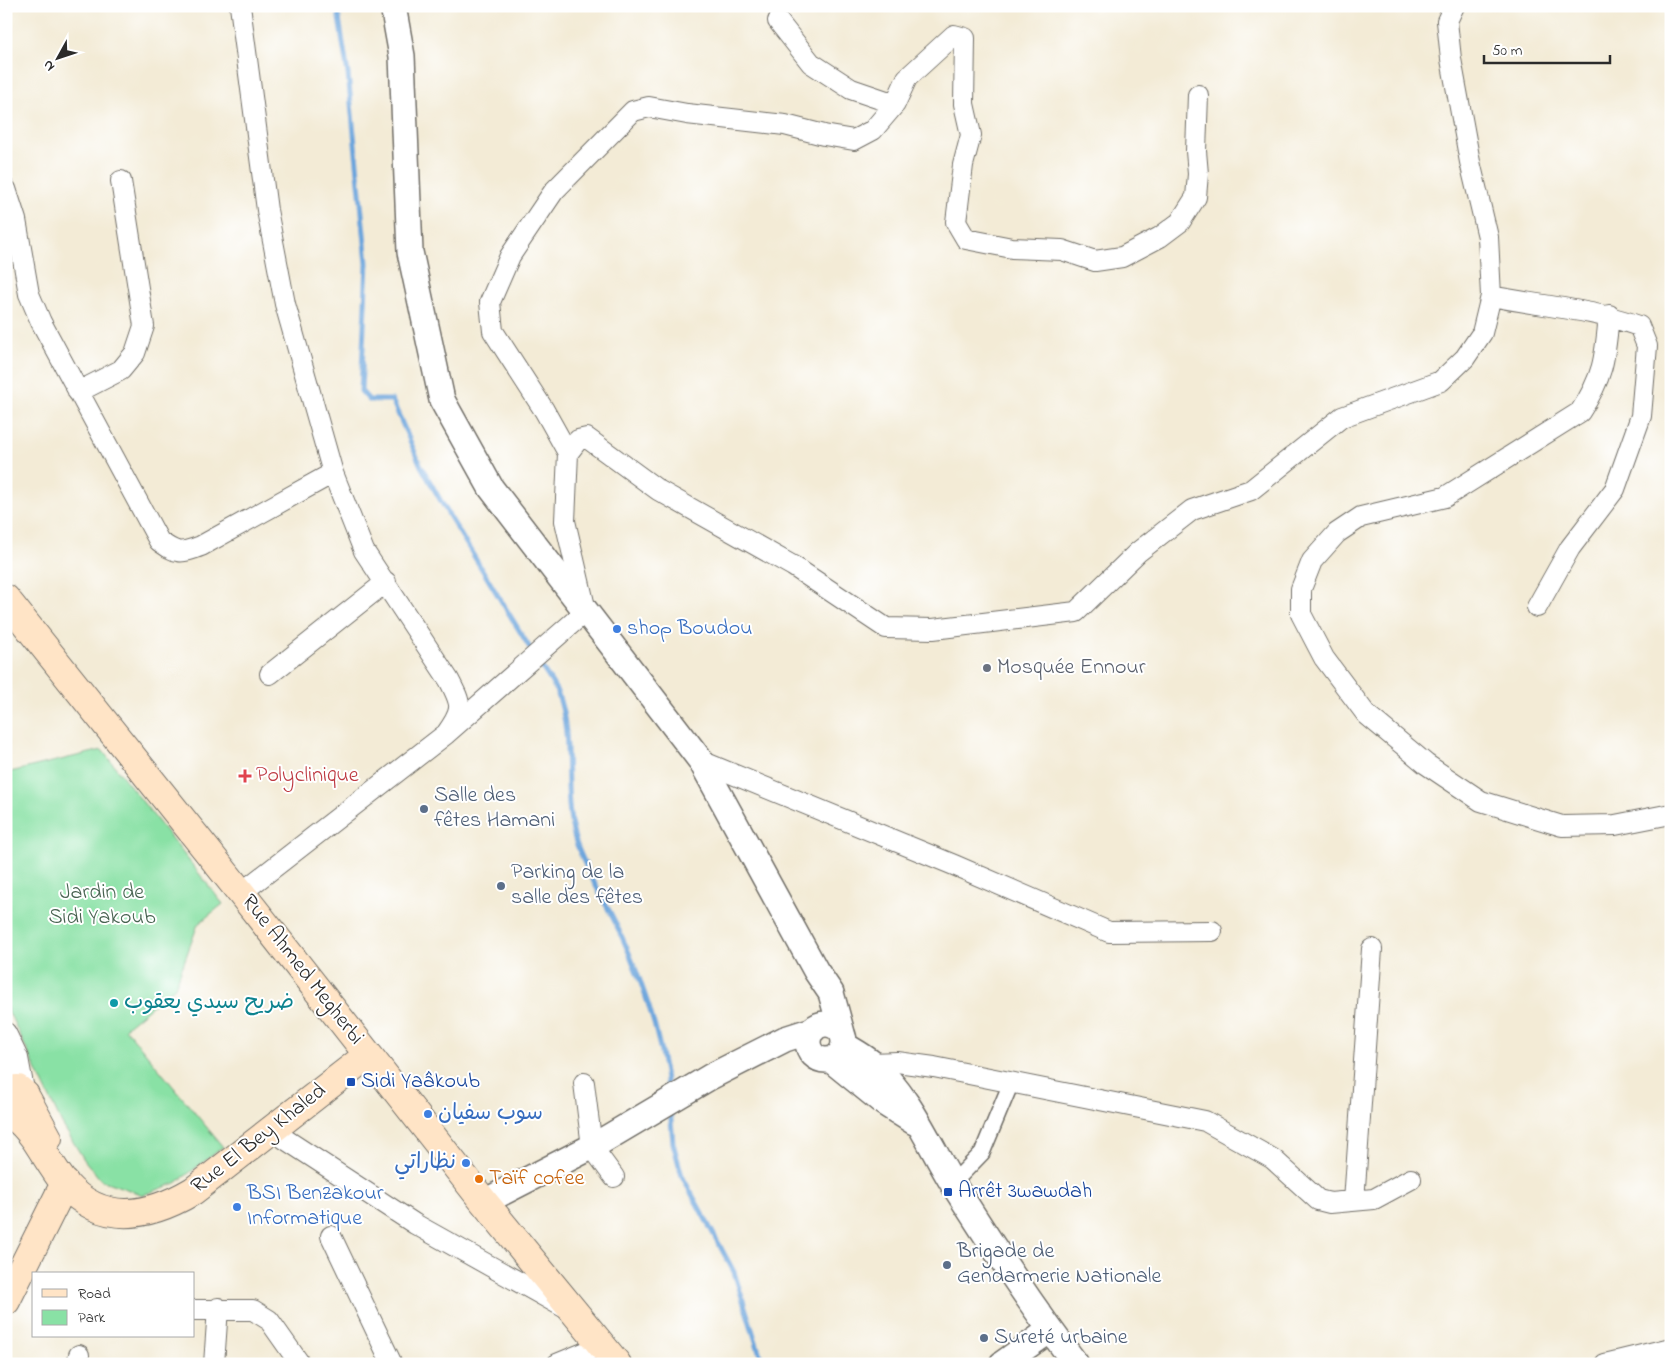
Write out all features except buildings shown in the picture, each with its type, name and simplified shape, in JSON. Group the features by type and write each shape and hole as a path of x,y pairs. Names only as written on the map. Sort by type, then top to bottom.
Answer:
{"main road":[{"name":"Rue Ahmed Megherbi","path":"6,600 241,893 484,1202 610,1355"},
{"path":"339,1077 351,1054 350,1032"},
{"name":"Rue El Bey Khaled","path":"13,1107 65,1183 82,1200 100,1209 119,1214 144,1212 170,1205 193,1191 368,1054"},
{"path":"339,1077 362,1070 370,1071 388,1081"},
{"path":"13,1107 54,1148 92,1191 111,1203 144,1212"},
{"path":"6,1301 65,1183"}],"street":[{"path":"240,6 267,210 285,304 333,473 364,551 386,582 460,701 457,718 446,734"},
{"path":"393,6 402,56 410,252 442,400 491,488 701,761 816,971 831,993 826,1041 884,1103 918,1124"},
{"path":"568,453 578,440 587,438 658,490 793,566 886,628 933,629 1076,612 1138,552 1192,510 1251,490 1342,417 1441,381 1465,358 1482,333 1491,296 1488,237 1470,162 1451,59 1447,21 1454,6"},
{"path":"778,21 811,63 851,89 895,104"},
{"path":"586,611 565,521 568,453 544,410 493,331 490,302 510,256 554,191 574,168 632,111 649,107 703,116 785,125 854,140 872,130 895,104 907,78 954,35 965,38 964,104 971,135 963,165 956,222 966,239 1012,248 1062,250 1095,261 1122,257 1152,241 1180,222 1196,197 1198,174 1196,151 1198,94"},
{"path":"78,392 121,370 135,352 144,326 121,181"},
{"path":"6,188 16,220 29,294 78,392 159,541 173,551 184,553 201,546 333,473"},
{"path":"1491,296 1536,305 1609,315 1639,326 1647,346 1641,416 1615,488 1570,548 1537,607"},
{"path":"1609,315 1604,364 1593,393 1580,412 1445,497 1361,518 1337,533 1312,561 1301,589 1301,614 1324,658 1366,714 1426,764 1481,801 1562,826 1615,825 1671,814"},
{"path":"270,674 386,582"},
{"path":"241,893 446,734 586,611"},
{"path":"701,761 954,865 1109,932 1212,931"},
{"path":"1354,1201 1372,949"},
{"path":"6,1033 18,1058 13,1107"},
{"path":"484,1202 595,1145 710,1076 772,1047 826,1041 872,1063 889,1080 910,1107 953,1183 1050,1330 1076,1364"},
{"path":"872,1063 897,1062 934,1067 1205,1121 1273,1159 1318,1200 1330,1202 1374,1199 1411,1179"},
{"path":"584,1083 595,1145 614,1178"},
{"path":"953,1183 982,1152 1011,1083"},
{"path":"272,1130 415,1224 579,1316"},
{"path":"330,1236 392,1364"},
{"path":"195,1310 218,1308 253,1310 269,1320 300,1364"},
{"path":"214,1364 218,1308"},
{"path":"1002,1364 1050,1330"},
{"path":"1605,1364 1671,1348"},
{"path":"556,1364 610,1355"}],"green space":[{"name":"Jardin de Sidi Yakoub","path":"102,750 223,904 198,924 175,987 125,1028 223,1147 176,1183 143,1195 101,1180 85,1161 62,1124 6,1006 6,773"}],"waterway":[{"path":"337,6 348,74 367,263 361,391 369,400 392,400 421,466 533,653"},
{"path":"537,660 555,688 562,709 567,746 571,821 578,849 611,914 642,986 661,1050 668,1094"},
{"path":"670,1109 673,1143 682,1176 734,1272 763,1364"}],"place":[{"name":"shop Boudou","path":"617,629"},
{"name":"Mosquée Ennour","path":"987,668"},
{"name":"Polyclinique","path":"245,776"},
{"name":"Salle des fêtes Hamani","path":"424,809"},
{"name":"Parking de la salle des fêtes","path":"501,886"},
{"name":"ضريح سيدي يعقوب","path":"114,1003"},
{"name":"Sidi Yaâkoub","path":"351,1082"},
{"name":"سوب سفيان","path":"428,1114"},
{"name":"نظاراتي","path":"466,1163"},
{"name":"Taïf cofee","path":"479,1179"},
{"name":"Arrêt 3wawdah","path":"948,1192"},
{"name":"BSI Benzakour Informatique","path":"237,1207"},
{"name":"Brigade de Gendarmerie Nationale","path":"947,1265"},
{"name":"Sureté urbaine","path":"984,1338"}]}
